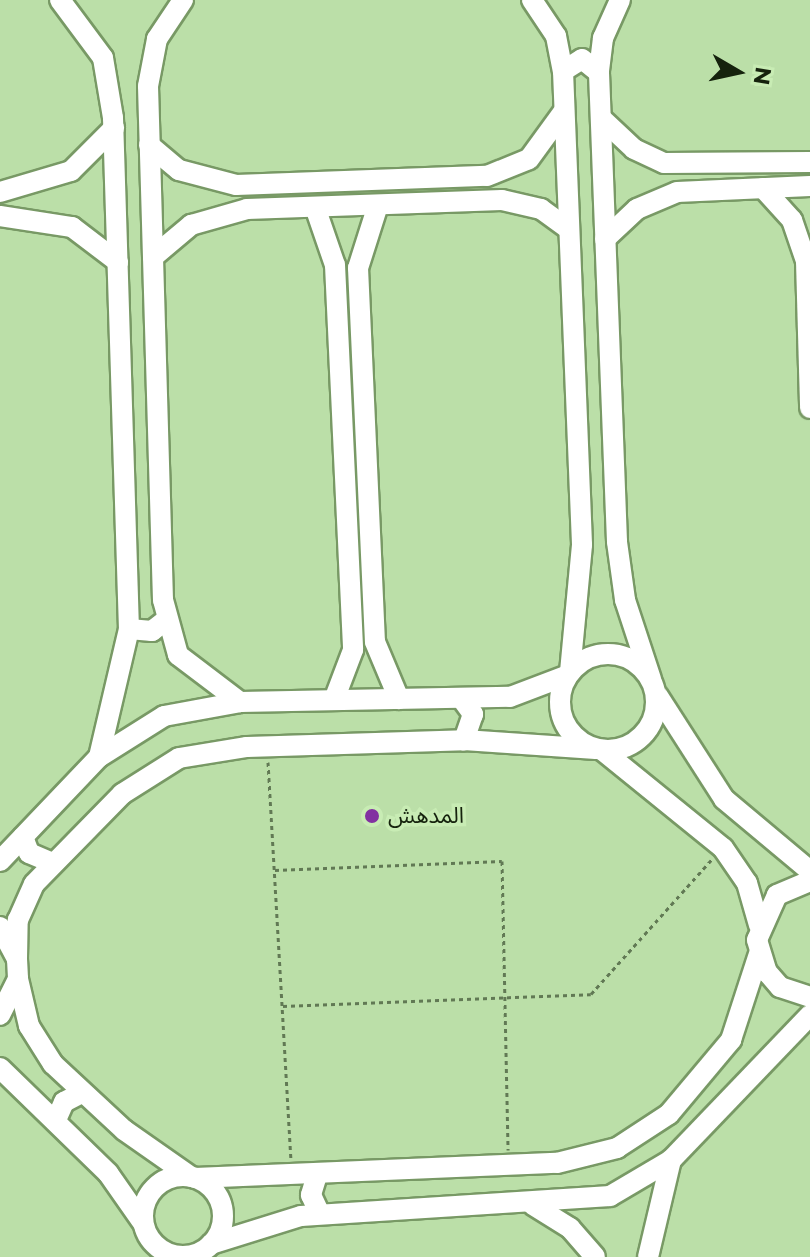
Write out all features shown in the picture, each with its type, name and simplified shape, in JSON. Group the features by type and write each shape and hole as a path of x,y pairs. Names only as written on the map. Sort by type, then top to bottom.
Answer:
{"street":[{"path":"60,0 103,58 114,123 129,629 99,757"},
{"path":"183,0 157,39 148,116 165,621 190,670 240,702"},
{"path":"148,1257 144,1225 155,1187 193,1177 451,1170 508,1166 617,1148 669,1114 710,1068 745,1013 759,954 759,925 747,883 723,848 700,824 599,750 563,719 582,545 563,71 556,36 532,0"},
{"path":"620,0 603,38 599,73 617,542 625,600 654,686 724,799 810,871"},
{"path":"563,71 582,59 599,73"},
{"path":"7,192 71,171 130,108 148,116"},
{"path":"149,145 179,170 236,185 501,174 529,159 564,111"},
{"path":"601,118 648,157 701,166 810,162"},
{"path":"701,166 702,190"},
{"path":"501,174 502,200"},
{"path":"236,185 238,210"},
{"path":"605,239 656,199 702,190 810,186"},
{"path":"763,188 792,220 808,260 810,408"},
{"path":"7,192 22,203 8,216"},
{"path":"153,257 191,225 238,210 502,200 541,209 569,229"},
{"path":"378,205 362,237 358,283 375,642 399,699"},
{"path":"315,207 335,265 353,634 351,667 334,700"},
{"path":"8,216 72,227 118,262"},
{"path":"572,286 607,284"},
{"path":"582,545 600,552 617,542"},
{"path":"129,629 152,631 165,621"},
{"path":"0,861 99,757 164,716 240,702 462,699 525,694 612,653 654,686"},
{"path":"0,1015 18,969 24,901 53,863 158,768 201,752 267,746 464,740 599,750 643,736 654,686"},
{"path":"462,699 473,714 464,740"},
{"path":"700,824 724,799"},
{"path":"23,837 29,853 53,863"},
{"path":"759,925 777,895 810,881"},
{"path":"0,927 18,969 40,1046 82,1093 214,1191 223,1213 207,1250"},
{"path":"759,954 780,987 810,997"},
{"path":"0,1068 56,1120 170,1254 207,1250 264,1223 320,1214 533,1205 610,1196 671,1160 810,1015"},
{"path":"710,1068 736,1089"},
{"path":"56,1120 64,1102 82,1093"},
{"path":"648,1257 671,1160"},
{"path":"451,1170 452,1207"},
{"path":"317,1175 311,1195 320,1214"},
{"path":"533,1205 570,1228 595,1257"}],"path":[{"path":"267,746 293,1176"},
{"path":"283,1006 591,994 723,848"},
{"path":"275,870 502,861 508,1166"}],"place":[{"name":"المدهش","path":"372,816"}]}
